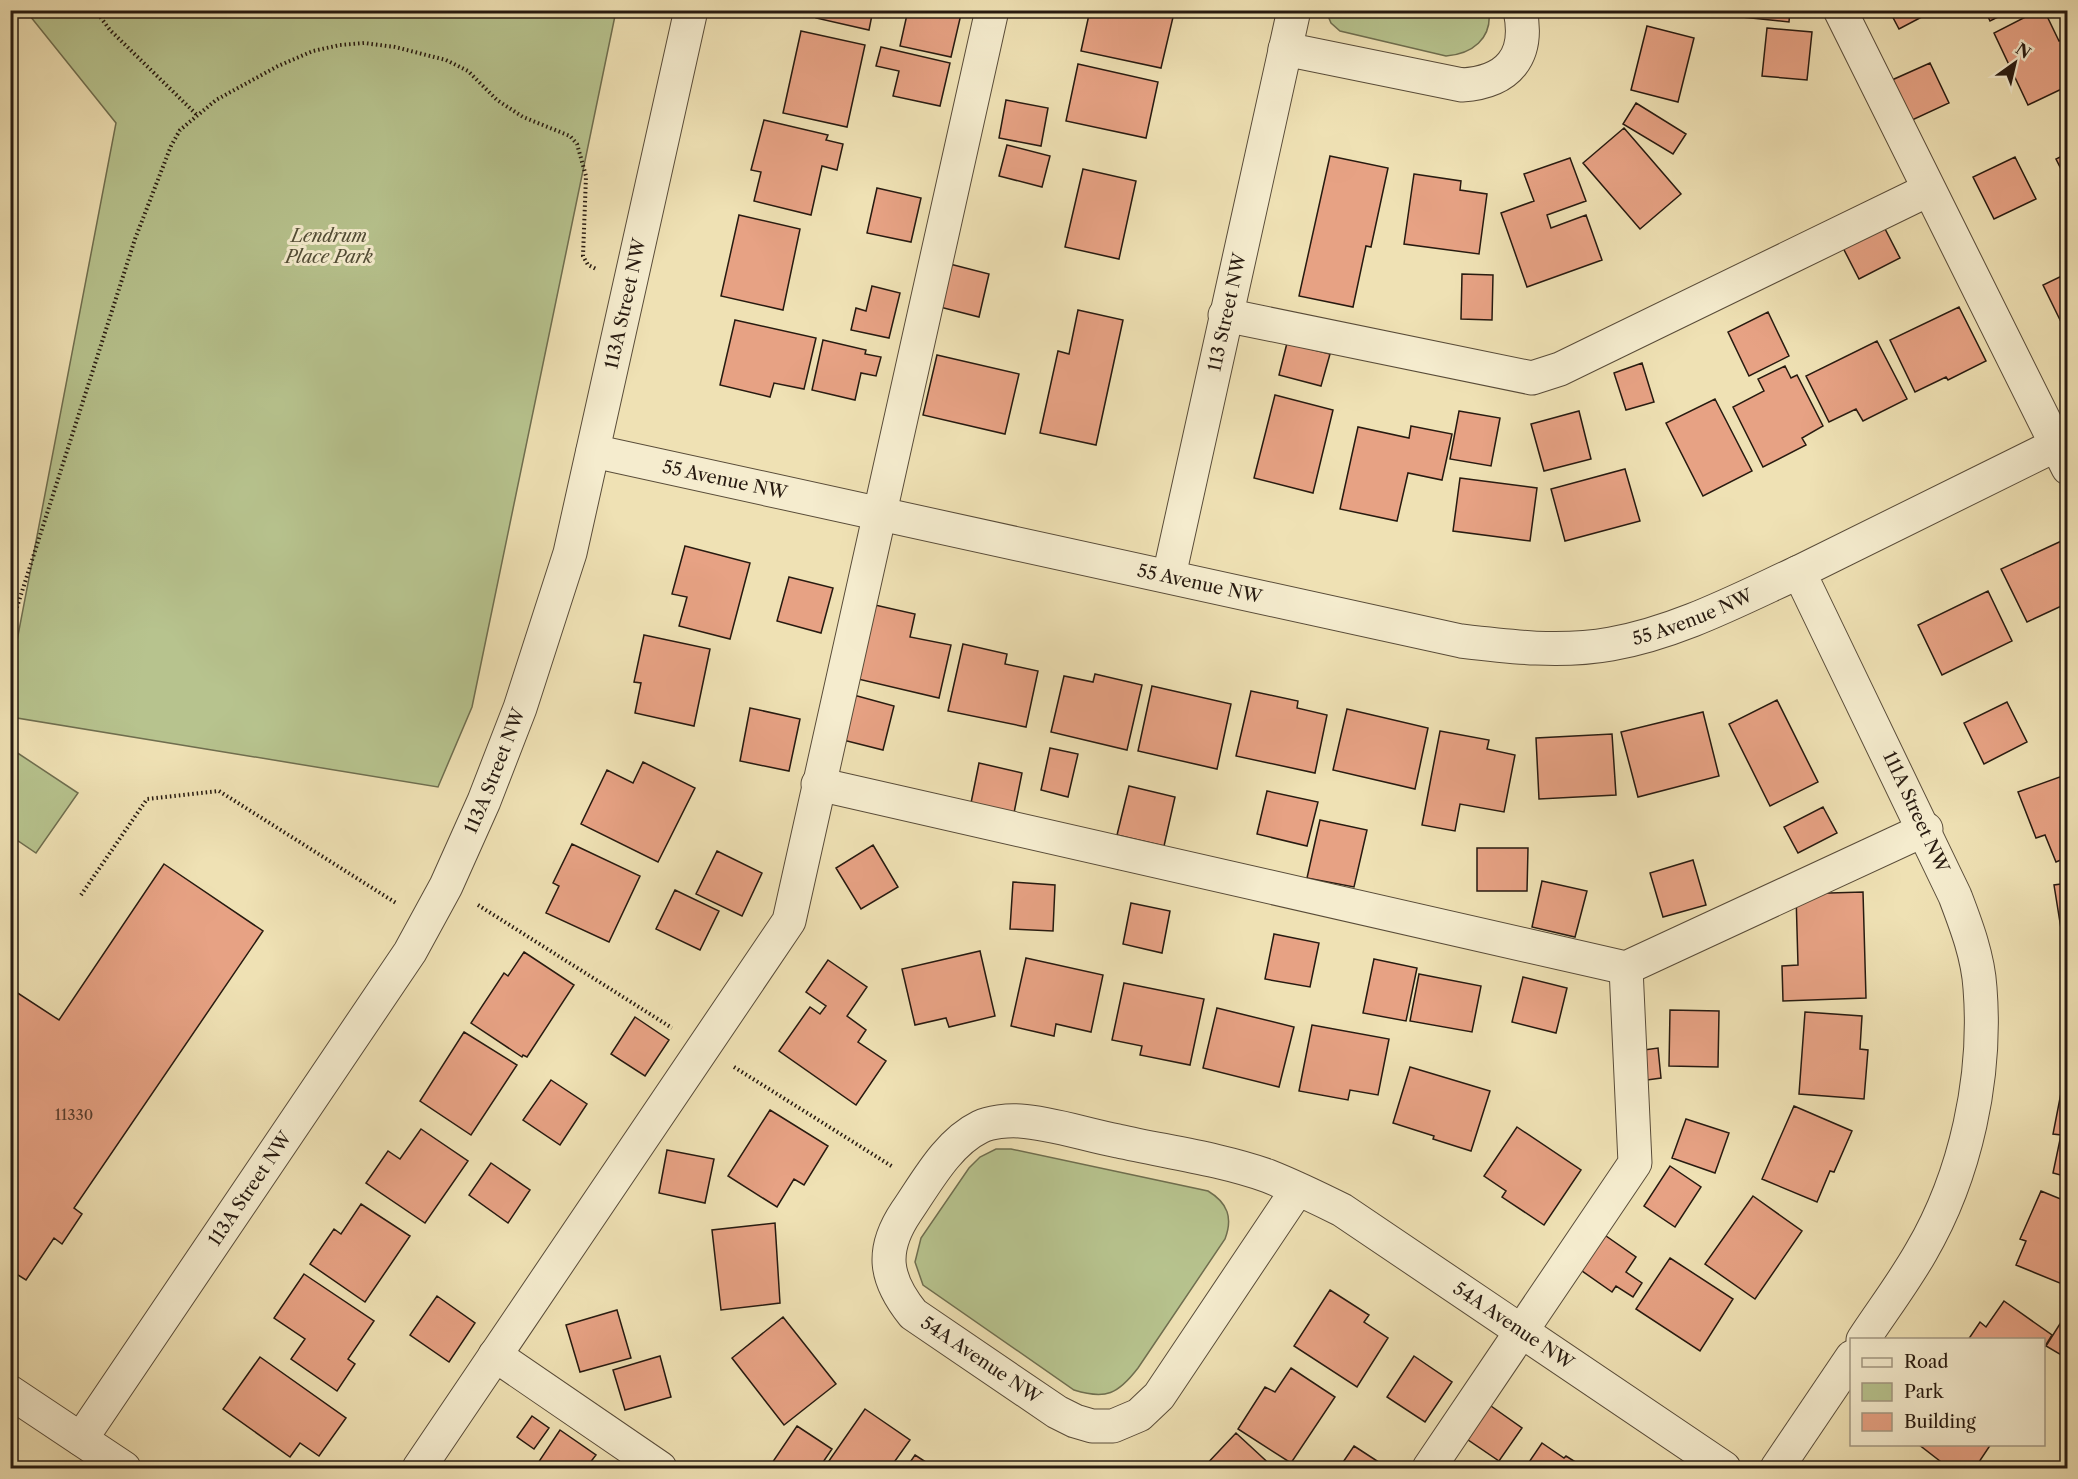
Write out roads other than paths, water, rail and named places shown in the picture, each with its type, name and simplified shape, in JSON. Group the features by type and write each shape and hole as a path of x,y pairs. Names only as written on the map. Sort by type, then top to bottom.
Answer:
{"street":[{"name":"113A Street NW","path":"81,1439 410,952 484,801 520,708 570,554 691,10"},
{"path":"419,1468 789,921 992,10"},
{"name":"113 Street NW","path":"1169,576 1294,10"},
{"path":"1285,50 1462,85 1479,84 1492,81 1509,69 1520,53 1524,29 1520,10"},
{"path":"1799,572 2064,450 1928,190 1840,10"},
{"path":"1225,315 1532,378 1560,369 1928,190"},
{"name":"55 Avenue NW","path":"593,451 1461,641 1523,649 1573,648 1638,638 1705,615 1799,572"},
{"name":"111A Street NW","path":"1799,572 1926,829 1971,938 1980,987 1981,1043 1977,1085 1955,1175 1940,1215 1921,1252 1864,1338"},
{"path":"818,784 1626,969 1926,829"},
{"path":"1430,1468 1635,1163 1626,969"},
{"name":"54A Avenue NW","path":"1298,1190 1159,1396 1139,1415 1113,1426 1092,1426 1057,1412 913,1314 898,1296 889,1273 890,1250 896,1228 946,1156 964,1137 981,1126 1020,1121 1233,1166 1268,1176 1342,1210 1724,1468"},
{"path":"495,1355 660,1468"},
{"path":"1777,1468 1850,1358"},
{"path":"10,1392 124,1468"}],"park label":[{"name":"Lendrum Place Park","path":"329,246"}]}
